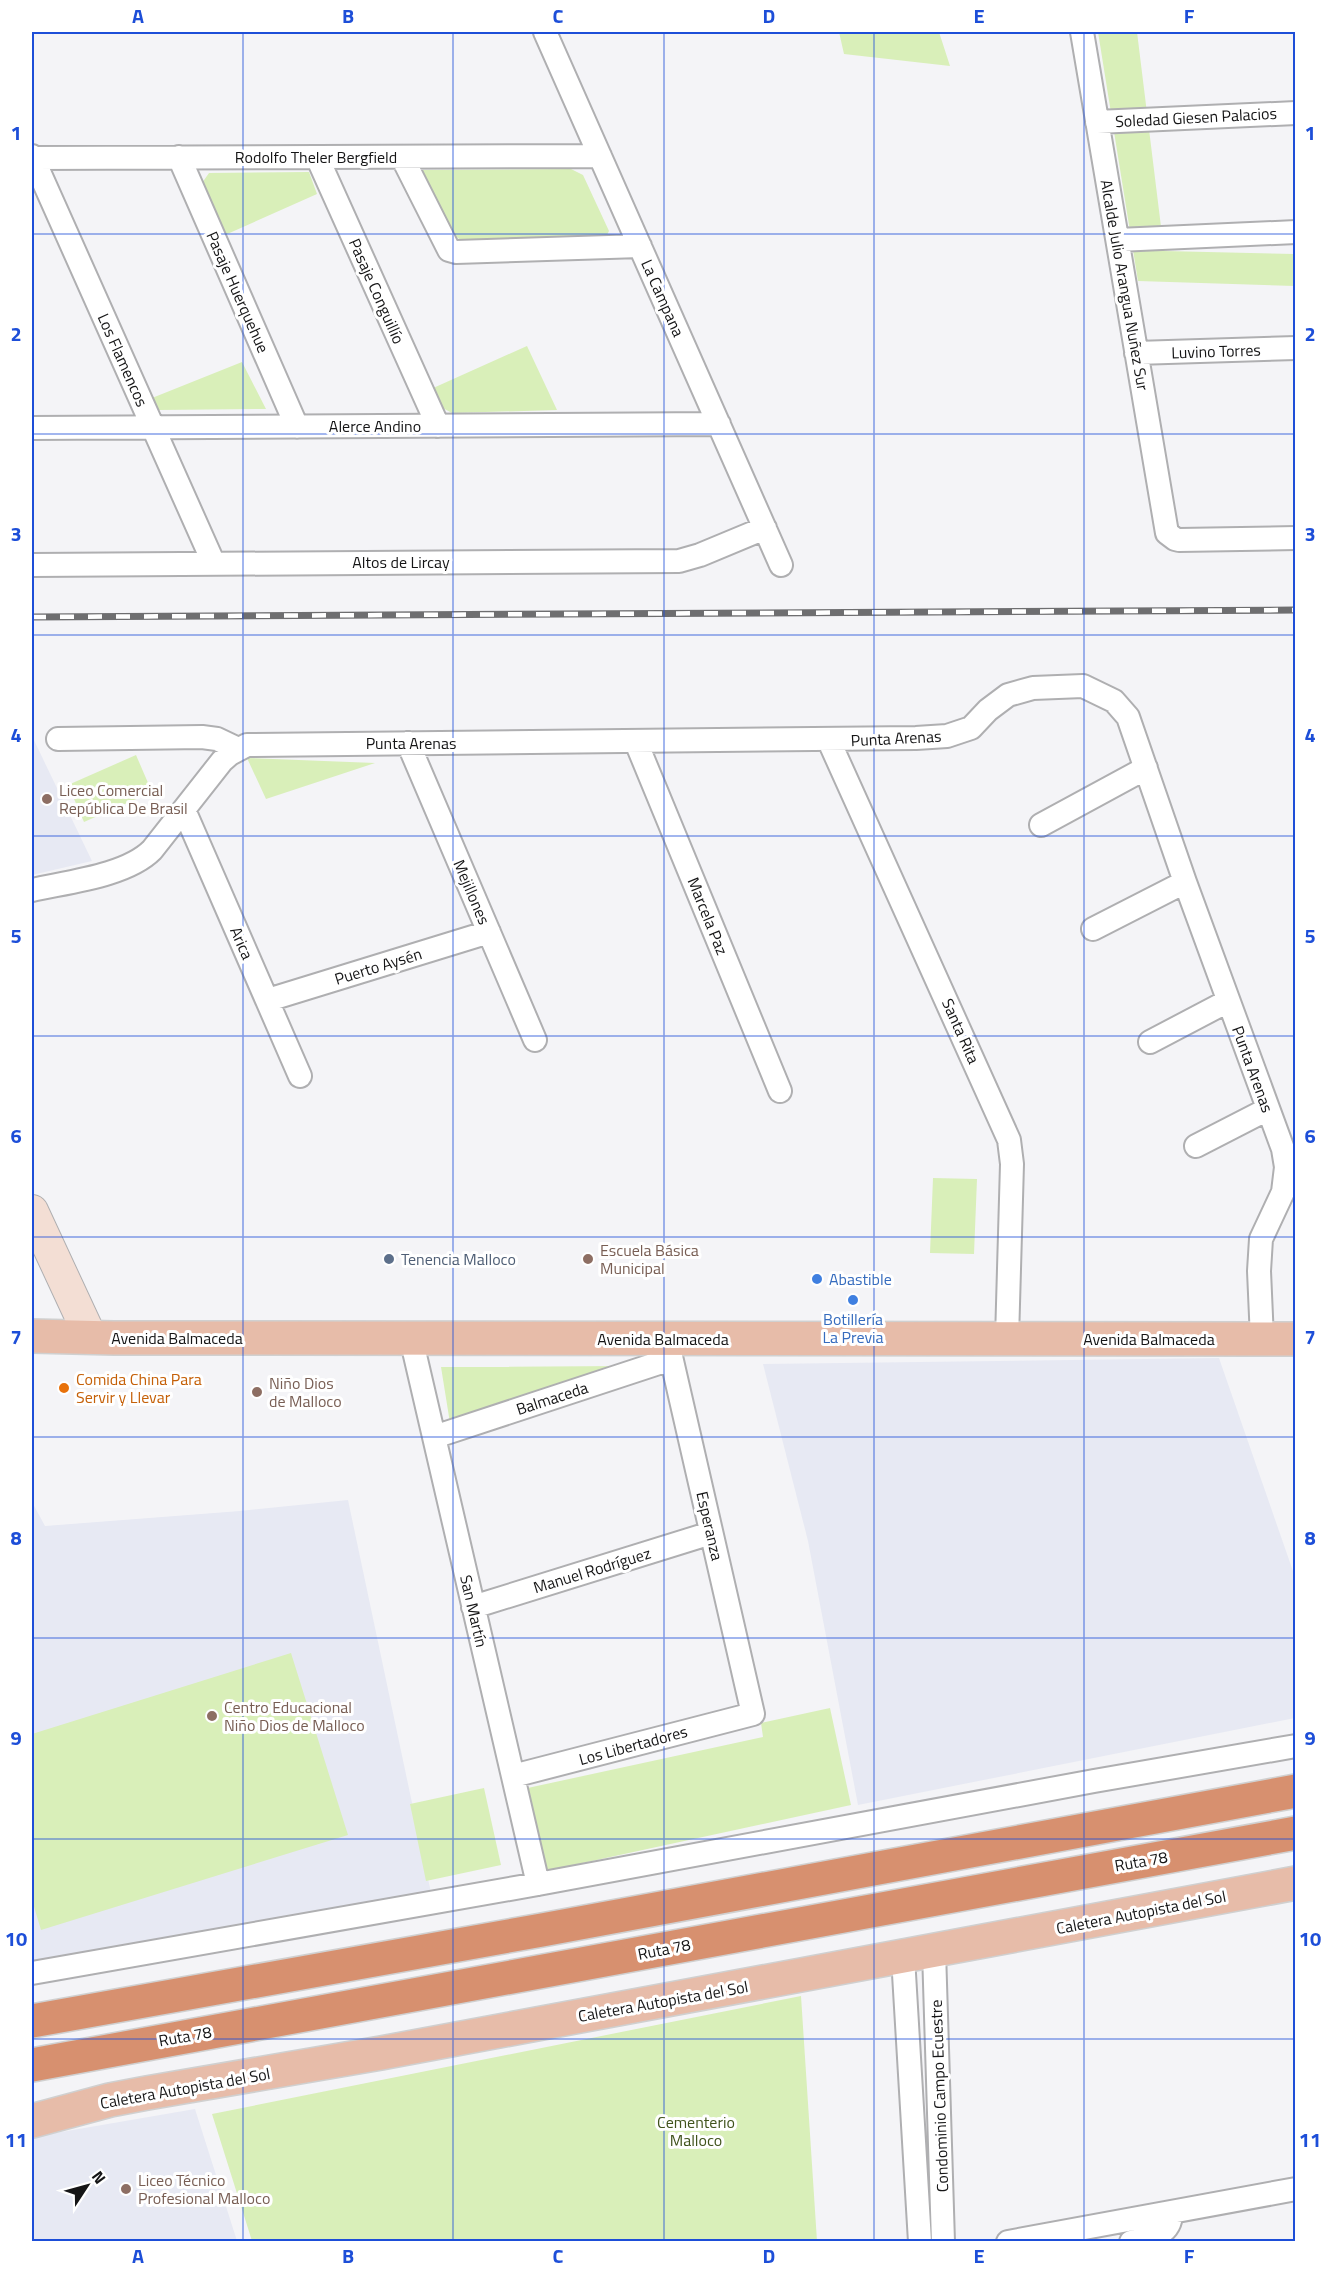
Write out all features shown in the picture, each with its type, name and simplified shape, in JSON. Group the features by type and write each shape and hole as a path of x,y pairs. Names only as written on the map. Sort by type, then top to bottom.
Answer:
{"highway":[{"path":"32,2022 1296,1791"},
{"name":"Ruta 78","path":"32,2065 1296,1833"}],"main road":[{"path":"32,1211 91,1338"},
{"name":"Avenida Balmaceda","path":"32,1336 411,1338 669,1349 1007,1339 1296,1339"},
{"name":"Caletera Autopista del Sol","path":"32,2121 110,2100 147,2093 393,2051 1296,1883"}],"street":[{"name":"La Campana","path":"544,32 781,565"},
{"name":"Alcalde Julio Arangua Nuñez Sur","path":"1082,32 1166,528 1170,537 1179,540 1296,538"},
{"name":"Soledad Giesen Palacios","path":"1097,122 1296,113"},
{"name":"Rodolfo Theler Bergfield","path":"32,157 600,156"},
{"name":"Los Flamencos","path":"32,157 214,564"},
{"name":"Pasaje Conguillío","path":"317,157 438,426"},
{"path":"402,157 449,250 456,252 640,246"},
{"name":"Pasaje Huerquehue","path":"179,158 297,427"},
{"path":"1118,240 1296,232"},
{"name":"Luvino Torres","path":"1136,353 1296,348"},
{"name":"Alerce Andino","path":"32,428 719,424"},
{"name":"Altos de Lircay","path":"32,565 679,561 693,558 765,528"},
{"name":"Punta Arenas","path":"238,749 256,744 829,741 947,736 971,728 988,710 1008,695 1033,688 1083,686 1114,701 1128,717 1185,882 1283,1149 1286,1167 1283,1192 1261,1239 1258,1271 1262,1339"},
{"path":"32,890 131,866 152,850 222,761 238,749 218,739 201,737 58,739"},
{"name":"Santa Rita","path":"829,741 1009,1140 1012,1164 1007,1339"},
{"name":"Marcela Paz","path":"636,742 780,1091"},
{"name":"Mejillones","path":"408,743 535,1040"},
{"path":"1041,825 1146,768"},
{"name":"Arica","path":"184,810 300,1076"},
{"path":"1093,929 1185,882"},
{"name":"Puerto Aysén","path":"268,1000 489,932"},
{"path":"1150,1042 1228,1001"},
{"path":"1196,1146 1268,1109"},
{"name":"San Martín","path":"411,1338 537,1884"},
{"name":"Balmaceda","path":"434,1437 669,1349"},
{"name":"Esperanza","path":"669,1349 753,1714"},
{"name":"Manuel Rodríguez","path":"473,1606 711,1533"},
{"name":"Los Libertadores","path":"513,1776 753,1714"},
{"path":"32,1973 1296,1746"},
{"name":"Condominio Campo Ecuestre","path":"919,1954 920,2241"},
{"name":"Condominio Campo Ecuestre","path":"919,1954 943,2241"},
{"path":"1139,2237 1171,2213 1296,2189"},
{"path":"1008,2241 1139,2237 1167,2228 1171,2213"}],"shaded area":[{"name":"Liceo Comercial República De Brasil","path":"32,736 92,861 32,875"},
{"path":"1219,1358 1295,1577 1295,1718 858,1805 808,1541 763,1364"},
{"name":"Centro Educacional Niño Dios de Malloco","path":"348,1500 434,1907 32,1975 32,1502 45,1526"},
{"name":"Liceo Técnico Profesional Malloco","path":"195,2109 237,2241 32,2242 32,2137"}],"green space":[{"path":"839,32 939,32 950,66 844,54"},
{"path":"1098,32 1137,32 1164,251 1295,254 1295,286 1138,281"},
{"path":"571,169 583,175 609,231 603,243 469,245 447,231 421,170"},
{"path":"309,172 317,194 225,235 202,183 209,173"},
{"path":"527,346 557,410 452,413 439,406 431,389"},
{"path":"242,362 266,409 158,410 152,398"},
{"path":"136,755 152,792 84,822 68,785"},
{"path":"247,758 375,763 266,799"},
{"path":"933,1178 977,1179 974,1254 930,1253"},
{"path":"625,1366 450,1423 441,1367"},
{"path":"291,1653 348,1835 41,1930 32,1900 32,1734"},
{"path":"830,1708 851,1805 541,1872 523,1789 763,1737 761,1723"},
{"path":"484,1788 501,1865 426,1881 410,1804"},
{"name":"Cementerio Malloco","path":"801,1996 817,2241 252,2241 212,2114"}],"railway":[{"path":"32,617 1296,610"}],"place":[{"name":"Liceo Comercial República De Brasil","path":"47,799"},
{"name":"Tenencia Malloco","path":"389,1259"},
{"name":"Escuela Básica Municipal","path":"588,1259"},
{"name":"Abastible","path":"817,1279"},
{"name":"Botillería La Previa","path":"853,1300"},
{"name":"Comida China Para Servir y Llevar","path":"64,1388"},
{"name":"Niño Dios de Malloco","path":"257,1392"},
{"name":"Centro Educacional Niño Dios de Malloco","path":"212,1716"},
{"name":"Liceo Técnico Profesional Malloco","path":"126,2189"}]}
